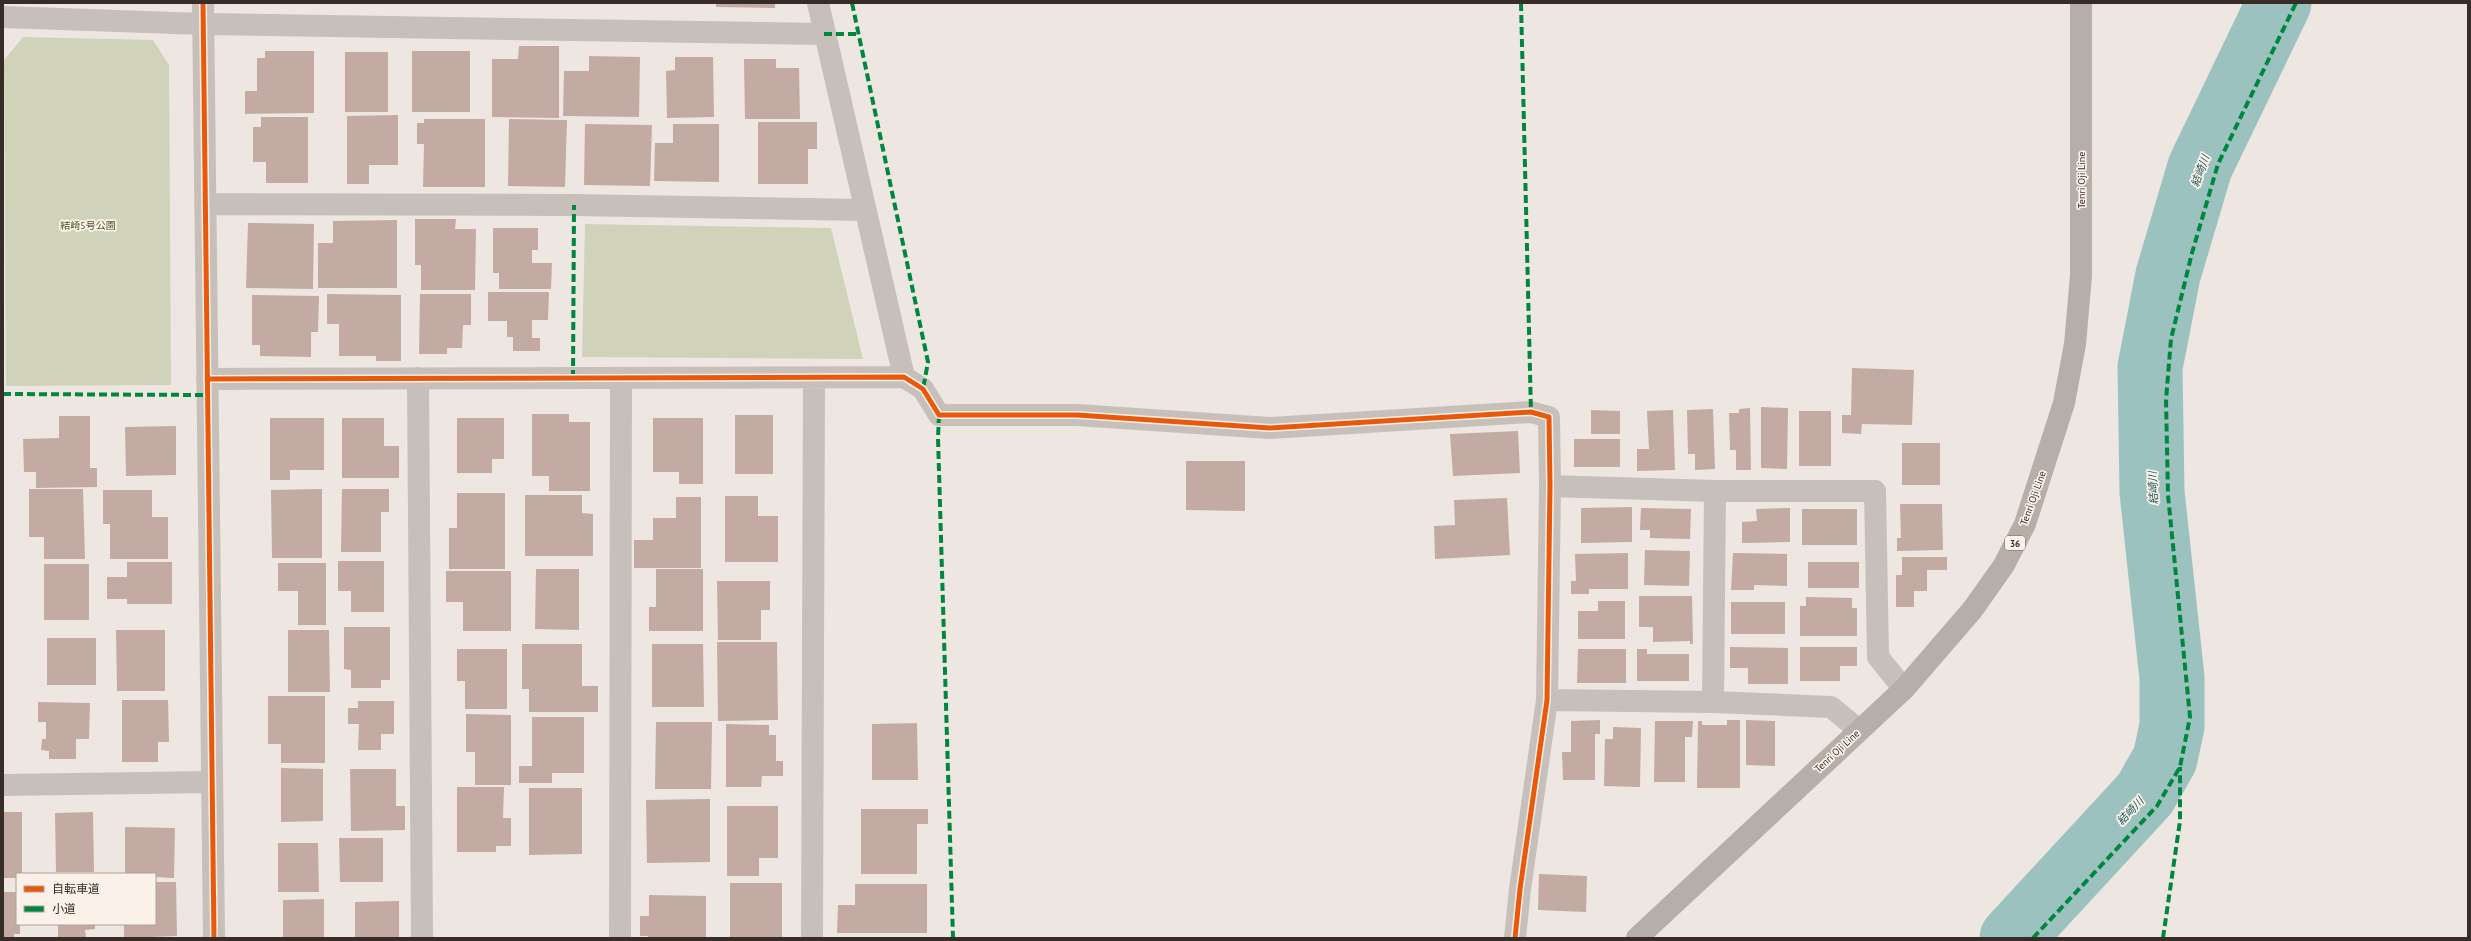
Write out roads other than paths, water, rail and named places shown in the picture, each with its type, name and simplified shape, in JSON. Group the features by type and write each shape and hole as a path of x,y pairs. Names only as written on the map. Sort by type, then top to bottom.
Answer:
{"main road":[{"name":"Tenri Oji Line","path":"1637,938 1904,689 1973,609 2004,565 2024,524 2064,403 2076,344 2081,276 2081,3"}],"street":[{"path":"203,3 214,938"},
{"path":"818,3 904,377"},
{"path":"3,17 203,24 824,34"},
{"path":"205,204 574,205 865,210"},
{"path":"207,379 904,377 923,389 939,415 1077,416 1270,428 1530,412 1548,417 1550,486 1547,700 1520,889 1515,938"},
{"path":"418,378 422,938"},
{"path":"620,378 620,938"},
{"path":"812,938 814,378"},
{"path":"1550,486 1715,491 1875,491 1878,657 1904,689"},
{"path":"1713,702 1715,491"},
{"path":"1547,700 1713,702 1831,706 1859,730"},
{"path":"3,785 212,782"}],"waterway":[{"name":"結崎川","path":"2012,938 2145,794 2165,759 2172,726 2172,678 2152,492 2150,367 2168,275 2200,167 2279,3"}],"park label":[{"name":"結崎5号公園","path":"88,225"}]}
